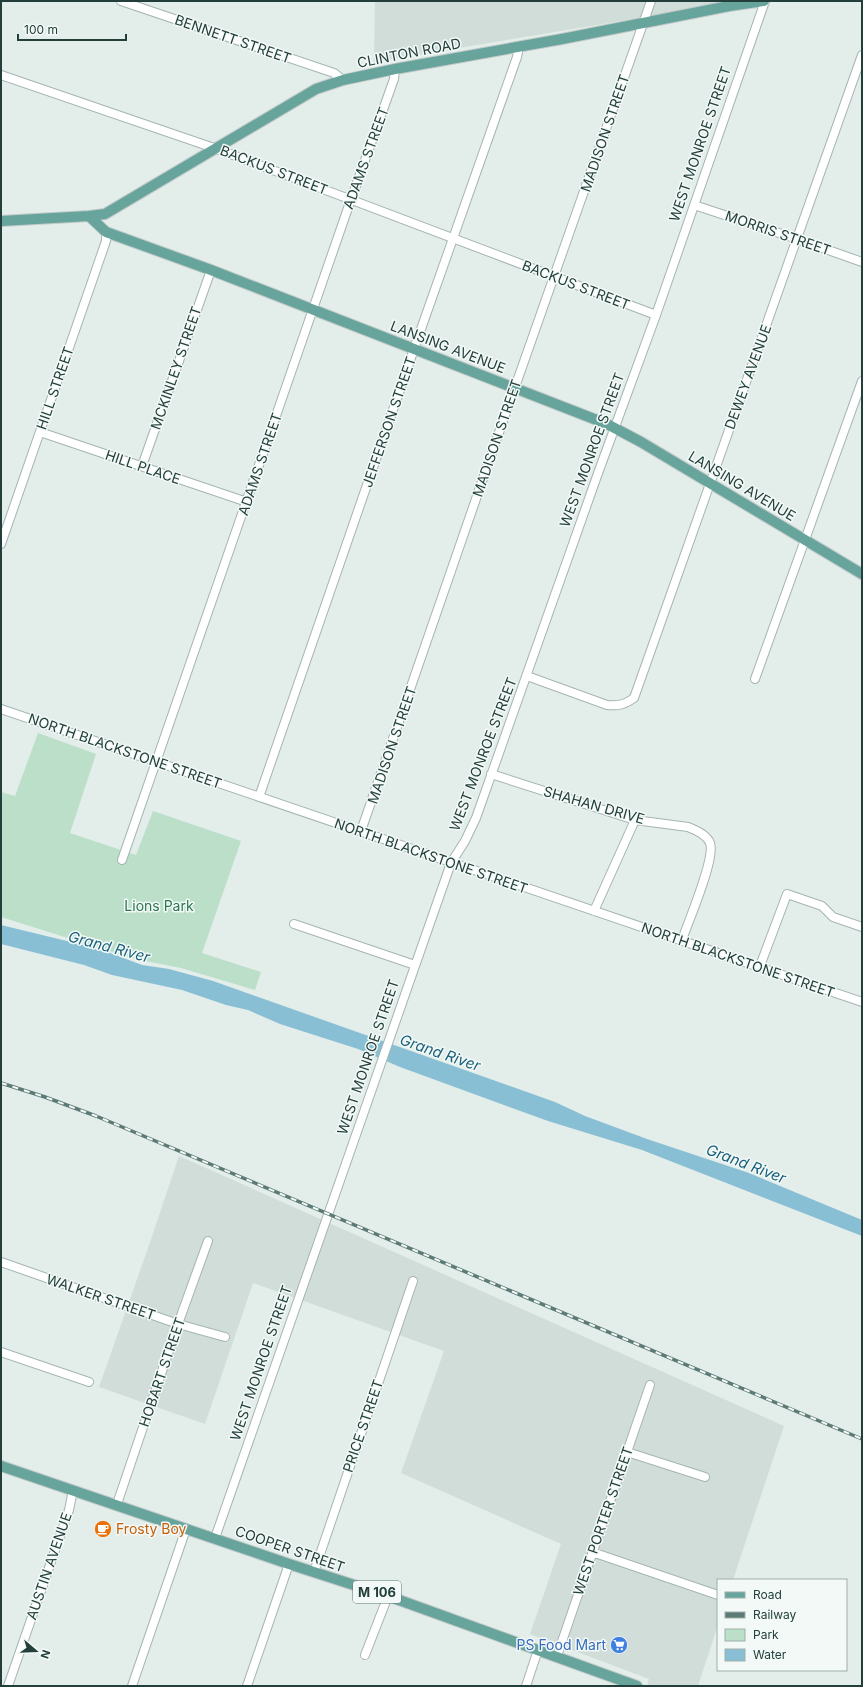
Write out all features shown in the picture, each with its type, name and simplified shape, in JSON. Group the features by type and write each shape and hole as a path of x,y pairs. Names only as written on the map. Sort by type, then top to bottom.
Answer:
{"main road":[{"name":"CLINTON ROAD","path":"89,216 105,214 115,209 316,89 344,80 395,69 643,24 729,6 764,1"},
{"path":"1,221 89,216"},
{"name":"LANSING AVENUE","path":"89,216 106,232 211,270 607,424 711,483 862,574"},
{"name":"COOPER STREET","path":"1,1466 388,1596 637,1686"}],"street":[{"name":"BENNETT STREET","path":"120,1 334,73 344,80"},
{"name":"MADISON STREET","path":"361,831 651,1"},
{"name":"WEST MONROE STREET","path":"215,1538 451,863 465,841 476,818 656,315 764,1"},
{"name":"JEFFERSON STREET","path":"259,797 517,57 519,47"},
{"name":"DEWEY AVENUE","path":"527,676 607,705 616,706 625,704 634,698 862,55"},
{"name":"ADAMS STREET","path":"122,860 394,79 395,69"},
{"name":"BACKUS STREET","path":"1,75 217,149 656,315"},
{"name":"MORRIS STREET","path":"694,205 862,262"},
{"name":"HILL STREET","path":"1,544 106,241 106,232"},
{"name":"MCKINLEY STREET","path":"142,466 211,270"},
{"path":"756,679 862,381"},
{"name":"HILL PLACE","path":"40,432 247,502"},
{"name":"NORTH BLACKSTONE STREET","path":"1,709 157,761 451,863 760,966 862,1002"},
{"name":"SHAHAN DRIVE","path":"491,774 635,820 688,827 707,838 711,844 709,866 682,940"},
{"path":"594,911 635,820"},
{"path":"760,966 787,894 822,906 833,917 862,927"},
{"path":"294,924 415,965"},
{"name":"HOBART STREET","path":"117,1504 178,1324 208,1241"},
{"name":"WALKER STREET","path":"1,1262 178,1324 224,1336"},
{"name":"PRICE STREET","path":"314,1572 413,1281"},
{"path":"1,1352 89,1382"},
{"name":"WEST PORTER STREET","path":"557,1656 650,1385"},
{"path":"627,1452 705,1477"},
{"name":"AUSTIN AVENUE","path":"8,1686 69,1510 73,1490"},
{"path":"132,1686 186,1529"},
{"path":"592,1552 717,1595"},
{"path":"247,1686 289,1564"},
{"path":"365,1656 388,1596"},
{"path":"526,1686 538,1650"}],"shaded area":[{"path":"375,1 741,1 374,62"},
{"path":"179,1156 784,1426 733,1579 717,1579 717,1628 698,1686 647,1686 649,1679 530,1634 561,1544 401,1473 444,1351 253,1283 205,1424 99,1387"}],"green space":[{"name":"Lions Park","path":"38,733 96,754 70,833 136,855 153,811 241,841 202,953 261,972 255,990 181,968 135,959 1,917 1,792 15,796"}],"water":[{"name":"Grand River","path":"1,925 75,943 110,953 142,965 169,969 213,981 555,1102 585,1116 647,1139 749,1173 862,1220 862,1236 642,1150 548,1121 400,1067 358,1049 280,1024 248,1010 226,1005 182,990 112,975 84,965 1,944"}],"railway":[{"path":"1,1083 45,1097 96,1116 862,1439"}],"place":[{"name":"Frosty Boy","path":"103,1529"},
{"name":"PS Food Mart","path":"619,1645"}]}
